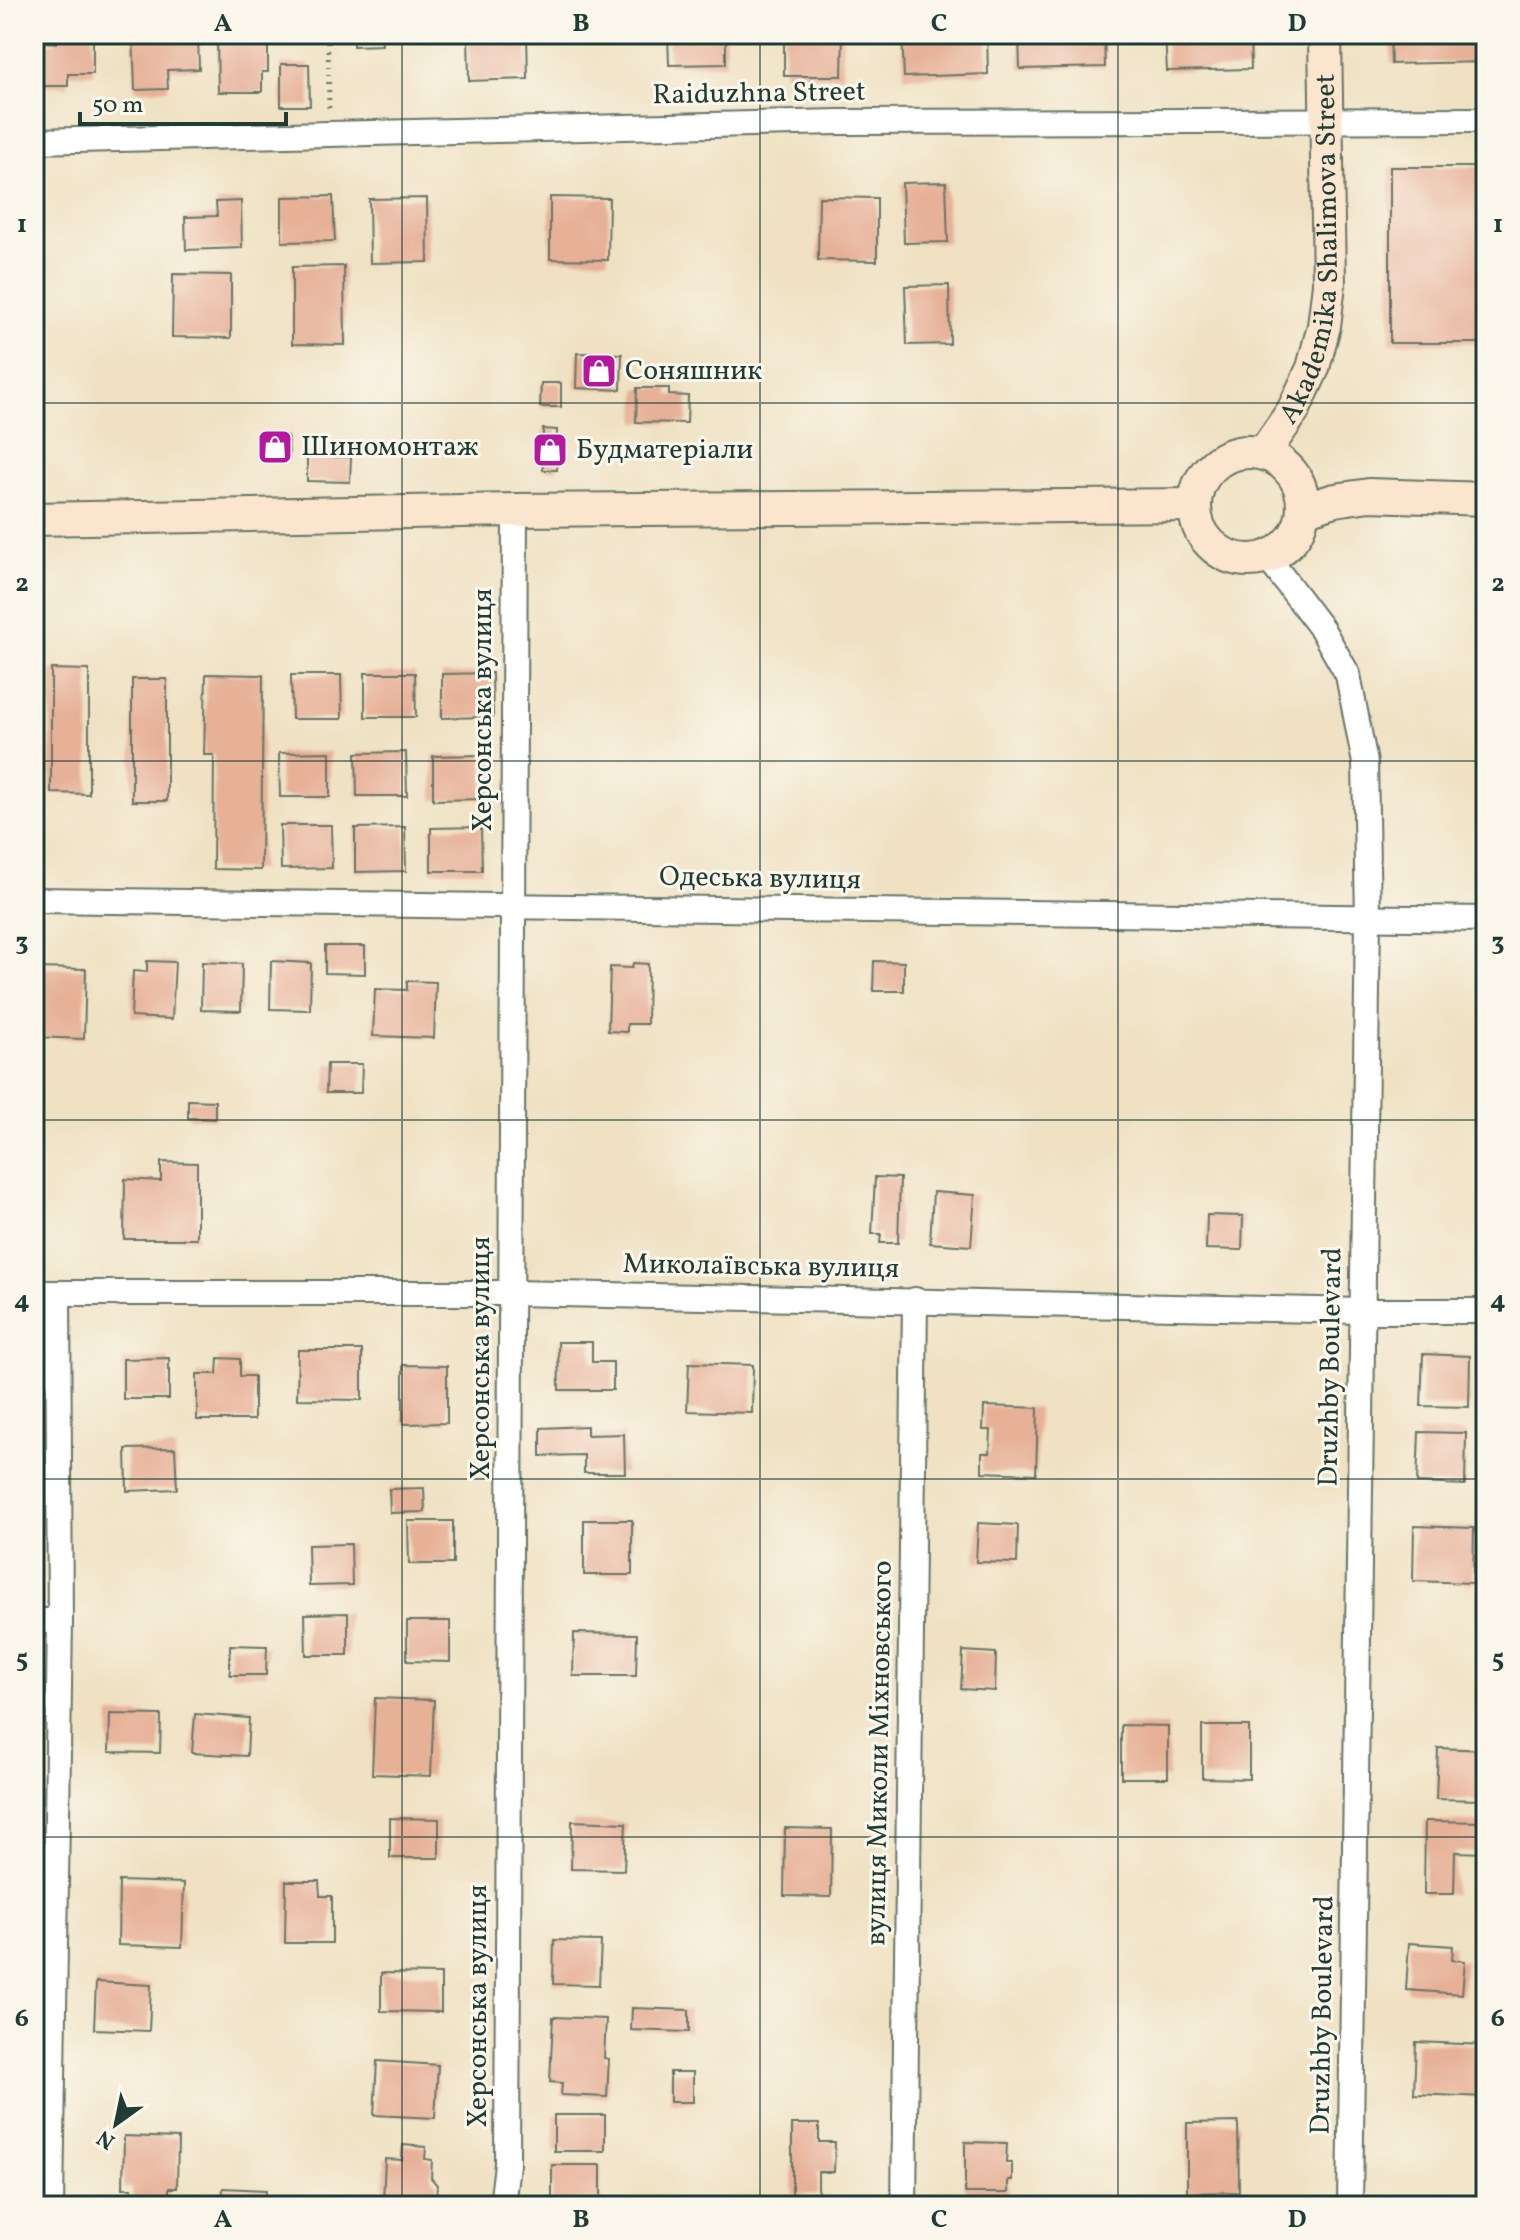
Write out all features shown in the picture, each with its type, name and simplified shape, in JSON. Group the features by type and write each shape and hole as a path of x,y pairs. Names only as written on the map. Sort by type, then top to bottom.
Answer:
{"main road":[{"name":"Akademika Shalimova Street","path":"1263,454 1293,411 1313,368 1324,326 1329,284 1325,34"},
{"path":"1245,452 1263,454 1280,462 1293,475 1301,492 1303,510 1298,528 1288,543 1267,557 1238,559 1208,543 1199,528 1196,494 1202,478 1213,465 1228,456 1245,452"},
{"path":"1303,510 1335,500 1369,495 1486,499"},
{"path":"34,519 515,510 1195,505"}],"street":[{"name":"Raiduzhna Street","path":"34,141 839,122 1486,120"},
{"name":"Херсонська вулиця","path":"502,2206 507,2164 515,510"},
{"name":"Druzhby Boulevard","path":"1267,557 1322,629 1348,675 1365,763 1368,918 1350,2206"},
{"name":"Одеська вулиця","path":"34,900 1486,919"},
{"name":"Миколаївська вулиця","path":"46,1293 512,1293 1486,1311"},
{"path":"46,1293 60,1621 43,2113 51,2206"},
{"name":"вулиця Миколи Міхновського","path":"904,2206 915,1300"},
{"path":"34,1621 60,1621"}],"path":[{"path":"328,34 330,132"}],"building":[{"path":"57,34 93,34 93,74 68,74 68,86 41,86 41,42 57,43"},
{"path":"133,34 198,34 199,69 167,70 168,89 135,90"},
{"path":"236,34 268,34 268,72 262,72 262,92 218,92 217,40 236,40"},
{"path":"353,34 381,34 382,45 353,46"},
{"path":"468,34 527,34 528,79 469,81"},
{"path":"668,34 726,34 726,64 669,65"},
{"path":"784,34 843,34 842,76 784,76"},
{"path":"902,34 987,34 988,74 904,77"},
{"path":"1019,34 1104,34 1105,67 1020,69"},
{"path":"1165,34 1250,34 1251,69 1167,71"},
{"path":"1390,34 1486,34 1486,62 1391,64"},
{"path":"281,64 309,64 310,106 281,106"},
{"path":"1390,167 1486,167 1486,343 1390,343"},
{"path":"946,182 948,242 904,243 902,183"},
{"path":"333,196 335,241 282,242 282,197"},
{"path":"550,197 609,198 608,260 550,259"},
{"path":"819,197 877,198 877,261 818,260"},
{"path":"427,198 428,262 370,263 369,199"},
{"path":"241,201 242,248 186,250 185,217 217,216 216,202"},
{"path":"344,266 345,345 292,344 292,267"},
{"path":"173,274 231,275 231,338 172,337"},
{"path":"949,285 950,344 907,345 905,286"},
{"name":"Соняшник","path":"577,353 622,354 621,390 576,388"},
{"path":"541,383 561,383 561,407 540,407"},
{"path":"637,388 669,388 669,395 688,396 687,423 636,422"},
{"name":"Будматеріали","path":"543,429 557,430 557,470 543,470"},
{"name":"Шиномонтаж","path":"262,436 288,436 289,458 262,458"},
{"path":"307,457 351,457 350,482 307,481"},
{"path":"51,669 89,670 89,794 51,793"},
{"path":"365,673 415,673 416,717 365,717"},
{"path":"492,673 493,717 442,718 442,674"},
{"path":"206,674 263,675 261,870 213,869 214,755 204,755"},
{"path":"291,675 341,675 342,719 292,719"},
{"path":"132,679 167,679 167,801 132,801"},
{"path":"330,752 330,797 280,797 279,753"},
{"path":"406,752 407,796 357,796 356,753"},
{"path":"483,755 484,799 433,800 433,756"},
{"path":"280,825 331,825 332,868 281,869"},
{"path":"405,827 406,871 355,872 355,828"},
{"path":"481,827 482,871 431,871 431,828"},
{"path":"325,946 365,946 365,974 325,973"},
{"path":"147,961 175,962 172,1019 131,1017 133,971 147,972"},
{"path":"271,961 311,963 310,1010 270,1009"},
{"path":"874,961 904,962 904,991 873,991"},
{"path":"202,962 242,964 241,1011 201,1010"},
{"path":"633,963 648,964 647,1024 627,1024 627,1032 608,1031 610,967 632,968"},
{"path":"34,968 86,969 84,1039 34,1037"},
{"path":"407,981 436,982 434,1038 373,1036 375,989 407,990"},
{"path":"327,1064 362,1064 361,1093 326,1093"},
{"path":"188,1100 215,1101 215,1119 188,1118"},
{"path":"161,1162 197,1163 197,1239 124,1239 125,1179 161,1181"},
{"path":"875,1177 900,1178 898,1243 880,1243 881,1234 872,1234"},
{"path":"933,1192 975,1195 971,1246 930,1243"},
{"path":"1207,1215 1243,1216 1242,1250 1206,1249"},
{"path":"558,1342 592,1342 592,1362 613,1362 613,1390 559,1390"},
{"path":"298,1350 362,1350 362,1400 297,1399"},
{"path":"1423,1354 1470,1356 1469,1407 1421,1406"},
{"path":"169,1358 169,1399 123,1399 123,1359"},
{"path":"218,1358 240,1359 240,1376 254,1376 254,1420 197,1420 197,1374 217,1374"},
{"path":"689,1363 753,1365 752,1413 687,1411"},
{"path":"403,1365 447,1366 447,1423 403,1424"},
{"path":"984,1406 1038,1408 1036,1474 982,1472 982,1453 990,1453 991,1430 983,1430"},
{"path":"587,1426 587,1435 624,1434 625,1473 584,1473 584,1455 541,1456 541,1428"},
{"path":"1419,1432 1466,1433 1465,1485 1417,1483"},
{"path":"175,1448 177,1489 127,1491 126,1449"},
{"path":"424,1488 425,1512 390,1513 389,1489"},
{"path":"584,1520 632,1520 632,1575 584,1575"},
{"path":"408,1521 453,1521 453,1564 409,1564"},
{"path":"978,1523 1018,1525 1017,1563 976,1562"},
{"path":"1414,1526 1474,1528 1473,1583 1413,1581"},
{"path":"351,1544 352,1585 309,1586 308,1545"},
{"path":"348,1613 348,1655 306,1655 305,1614"},
{"path":"407,1621 450,1621 450,1662 407,1661"},
{"path":"574,1633 637,1634 636,1676 573,1676"},
{"path":"230,1645 267,1646 266,1675 230,1675"},
{"path":"963,1651 996,1653 995,1691 961,1689"},
{"path":"375,1698 434,1700 431,1776 372,1774"},
{"path":"110,1714 161,1715 160,1753 109,1752"},
{"path":"195,1714 249,1718 247,1756 192,1753"},
{"path":"1121,1725 1168,1726 1168,1778 1121,1778"},
{"path":"1202,1726 1249,1726 1249,1779 1202,1778"},
{"path":"1438,1748 1485,1750 1484,1800 1436,1799"},
{"path":"390,1818 439,1819 439,1858 390,1858"},
{"path":"572,1821 626,1823 624,1870 571,1869"},
{"path":"1425,1821 1486,1822 1486,1853 1455,1852 1454,1894 1424,1894"},
{"path":"785,1828 832,1829 831,1897 784,1896"},
{"path":"119,1881 184,1883 182,1947 118,1945"},
{"path":"286,1881 319,1881 320,1896 332,1896 332,1943 285,1943"},
{"path":"554,1940 601,1941 599,1985 553,1984"},
{"path":"1409,1943 1453,1946 1452,1960 1465,1961 1462,1994 1406,1990"},
{"path":"381,1973 441,1974 441,2012 381,2011"},
{"path":"96,1982 151,1985 149,2031 94,2029"},
{"path":"632,2008 689,2010 689,2032 631,2030"},
{"path":"553,2017 606,2019 604,2058 609,2059 607,2097 561,2095 562,2083 550,2082"},
{"path":"1416,2042 1486,2045 1486,2097 1414,2094"},
{"path":"377,2061 438,2065 435,2118 374,2115"},
{"path":"670,2072 693,2072 693,2102 670,2102"},
{"path":"554,2115 605,2115 605,2151 554,2151"},
{"path":"1238,2122 1239,2192 1187,2193 1187,2123"},
{"path":"792,2124 819,2124 819,2142 835,2142 834,2172 818,2172 818,2194 792,2194"},
{"path":"124,2136 178,2138 177,2188 169,2188 169,2206 132,2206 132,2188 123,2188"},
{"path":"965,2142 1007,2143 1006,2163 1012,2163 1008,2193 965,2193"},
{"path":"403,2145 426,2147 425,2159 432,2160 431,2178 437,2185 436,2204 383,2201 385,2159 402,2160"},
{"path":"552,2165 601,2165 601,2203 552,2202"},
{"path":"223,2188 266,2190 265,2206 222,2206"}],"place":[{"name":"Соняшник","path":"599,371"},
{"name":"Шиномонтаж","path":"275,447"},
{"name":"Будматеріали","path":"550,450"}]}
